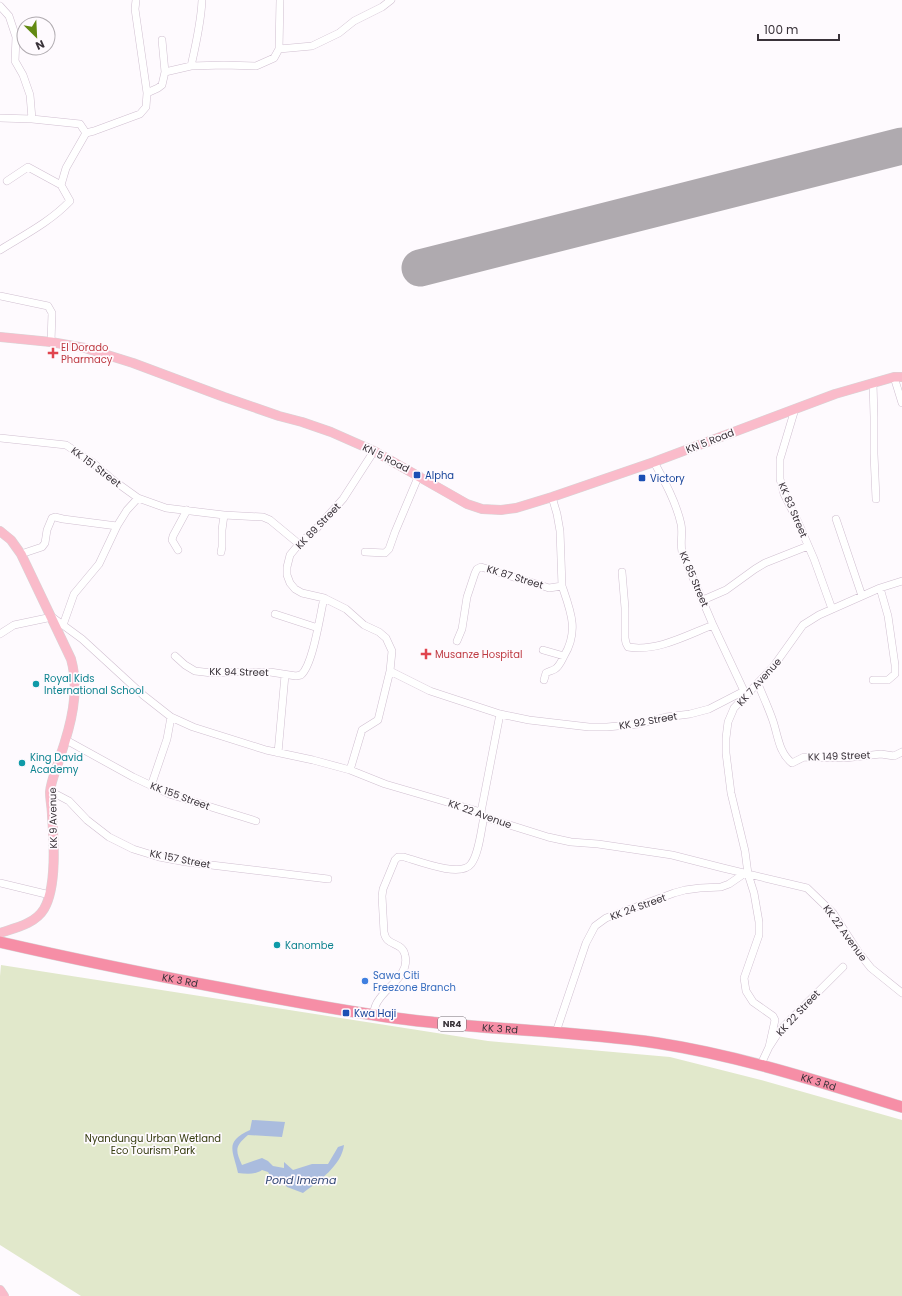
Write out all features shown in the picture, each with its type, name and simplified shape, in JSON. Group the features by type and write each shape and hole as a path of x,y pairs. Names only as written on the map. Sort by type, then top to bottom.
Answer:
{"highway":[{"name":"KK 3 Rd","path":"0,942 157,976 373,1015 476,1027 608,1037 657,1043 721,1054 760,1064 902,1107"}],"main road":[{"name":"KN 5 Road","path":"0,337 50,342 85,348 134,363 224,397 331,432 374,451 419,475 467,504 482,509 501,510 516,508 552,497 654,462 835,394 898,377"},
{"name":"KK 9 Avenue","path":"0,531 11,540 21,554 52,617 75,671 71,722 50,791 54,864 50,895 44,910 39,915 20,926 0,933"},
{"path":"0,1290 4,1296"}],"street":[{"path":"61,185 66,168 86,133 140,114 146,107 147,93 135,9 136,0"},
{"path":"195,66 202,0"},
{"path":"165,72 195,66 256,66 274,58 277,56 279,49 280,0"},
{"path":"279,49 312,46 339,33 354,21 382,7 391,0"},
{"path":"0,6 9,16 16,38 16,61 30,95 32,119"},
{"path":"147,93 158,88 163,82 163,74 165,72 162,40"},
{"path":"0,118 32,119 80,124 86,133"},
{"path":"0,250 42,224 64,208 70,201 61,185 28,167 7,181"},
{"path":"0,296 48,306 52,313 50,342"},
{"path":"898,377 902,403"},
{"path":"873,383 876,499"},
{"name":"KK 83 Street","path":"795,409 780,459 780,479 784,494 798,522 832,609"},
{"name":"KK 151 Street","path":"0,438 66,445 92,462 113,480 138,498 166,508 224,515 263,517 270,520 299,544"},
{"name":"KK 89 Street","path":"374,451 343,499 316,530 299,544 290,555 287,575 290,583 295,589 302,593 324,598 346,609 364,625 380,632 391,645 392,651 390,671"},
{"name":"KK 85 Street","path":"654,462 671,494 682,526 680,543 682,552 713,625 745,693"},
{"path":"365,552 385,552 389,549 419,475"},
{"path":"544,680 546,673 556,669 564,656 571,641 573,631 573,622 562,586 560,531 552,497"},
{"path":"63,625 74,594 99,564 117,526 138,498"},
{"path":"178,550 172,540 187,510"},
{"path":"221,552 224,515"},
{"path":"21,554 42,547 45,543 50,522 52,518 55,517 117,526"},
{"path":"836,519 862,596"},
{"path":"703,600 730,587 765,563 808,546"},
{"name":"KK 87 Street","path":"457,641 462,629 469,591 477,569 481,567 549,588 562,586"},
{"path":"622,572 625,608 625,638 628,646 634,648 654,646 673,641 713,625"},
{"name":"KK 7 Avenue","path":"769,1047 775,1020 773,1016 749,998 744,978 759,935 757,908 754,893 746,874 745,851 731,793 726,753 728,722 734,708 745,693 758,684 785,652 803,625 811,619 832,609 880,588 902,581"},
{"path":"873,680 888,680 895,674 888,616 880,588"},
{"name":"KK 94 Street","path":"175,656 185,666 195,670 212,673 265,672 301,676 304,673 318,628 324,598"},
{"path":"275,614 318,628"},
{"path":"0,634 14,625 52,617"},
{"name":"KK 22 Avenue","path":"52,617 82,639 143,695 171,717 193,727 278,753 313,760 350,770 385,784 483,814 548,837 571,842 598,844 672,855 807,888 833,913 859,953 871,968 902,993"},
{"path":"543,650 564,656"},
{"path":"350,770 362,730 378,720 390,671"},
{"name":"KK 92 Street","path":"390,671 430,691 500,714 529,720 589,727 639,724 702,711 745,693"},
{"path":"278,753 285,675"},
{"name":"KK 149 Street","path":"758,684 774,722 781,749 792,763 804,757 845,758 881,754 894,756 902,752"},
{"path":"373,1015 378,1000 400,977 404,969 406,959 402,948 389,942 385,937 384,932 383,889 395,860 398,857 404,857 443,868 459,870 466,869 471,865 475,856 500,714"},
{"path":"151,786 167,739 171,717"},
{"name":"KK 155 Street","path":"66,740 151,786 169,794 256,822"},
{"name":"KK 157 Street","path":"50,791 69,801 87,820 109,837 133,849 159,857 186,862 328,879"},
{"name":"KK 24 Street","path":"556,1032 586,943 595,926 606,918 680,892 700,888 720,887 730,884 746,874"},
{"path":"0,883 50,895"},
{"name":"KK 22 Street","path":"760,1064 780,1030 843,967"}],"green space":[{"name":"Nyandungu Urban Wetland Eco Tourism Park","path":"1,965 488,1041 670,1057 761,1080 902,1120 902,1296 81,1296 0,1245"}],"water":[{"name":"Pond Imema","path":"252,1120 285,1122 282,1137 248,1135 241,1142 237,1152 242,1165 262,1158 273,1166 284,1168 284,1162 293,1170 312,1164 328,1164 338,1147 344,1145 342,1152 334,1166 303,1193 287,1187 280,1179 274,1181 268,1172 262,1170 247,1174 238,1173 232,1147 233,1143 242,1134 250,1130"}],"runway":[{"path":"420,268 902,146"}],"place":[{"name":"El Dorado Pharmacy","path":"53,353"},
{"name":"Alpha","path":"417,475"},
{"name":"Victory","path":"642,478"},
{"name":"Musanze Hospital","path":"426,654"},
{"name":"Royal Kids International School","path":"36,684"},
{"name":"King David Academy","path":"22,763"},
{"name":"Kanombe","path":"277,945"},
{"name":"Sawa Citi Freezone Branch","path":"365,981"},
{"name":"Kwa Haji","path":"346,1013"}]}
